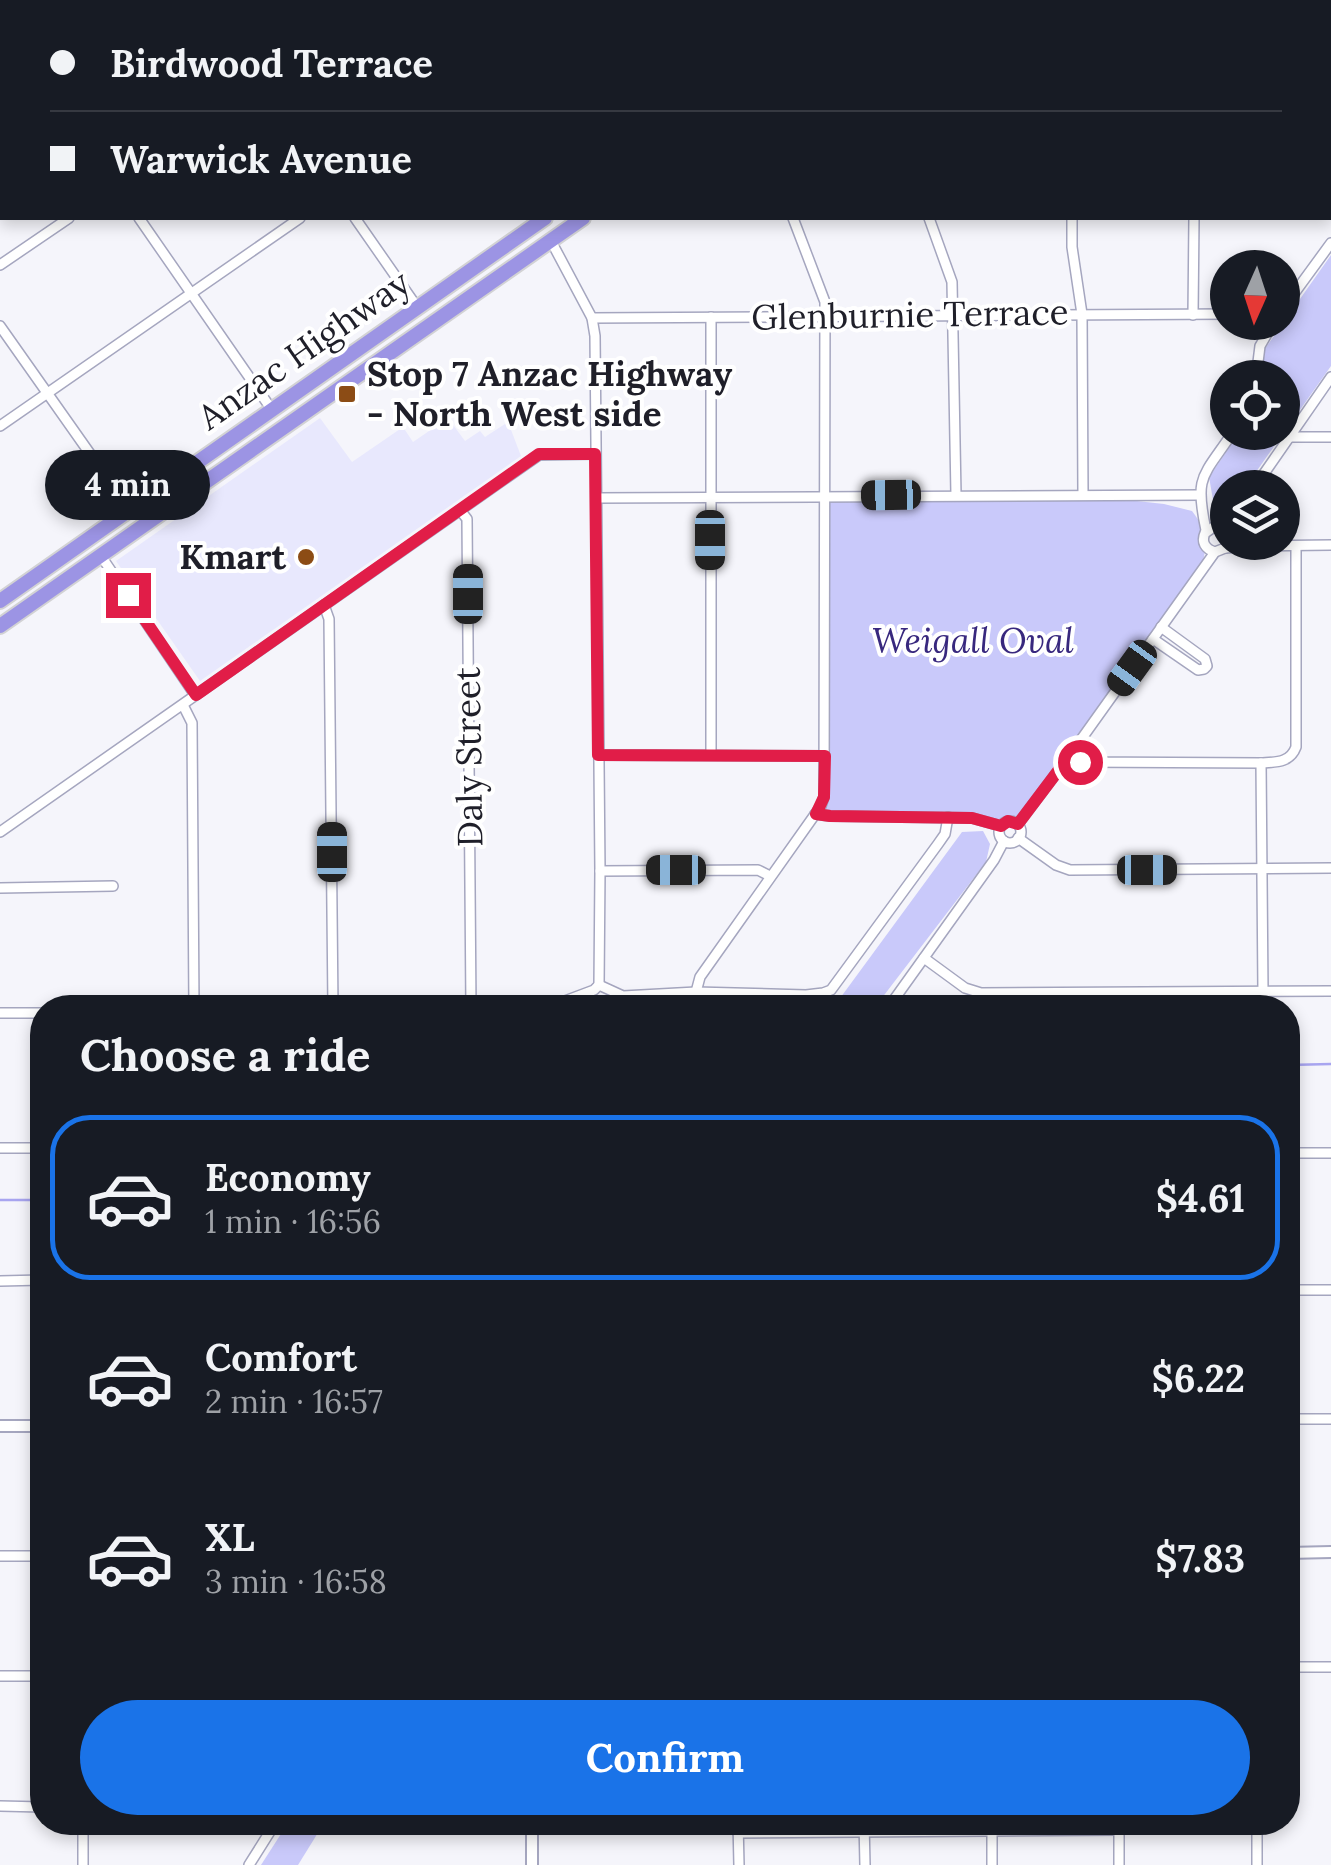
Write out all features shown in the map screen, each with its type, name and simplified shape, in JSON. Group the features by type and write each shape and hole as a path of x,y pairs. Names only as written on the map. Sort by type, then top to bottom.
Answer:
{"highway":[{"name":"Anzac Highway","path":"0,601 543,220"},
{"name":"Anzac Highway","path":"0,626 580,220"},
{"path":"479,264 492,282"},
{"path":"363,346 368,354 386,355"},
{"path":"272,410 296,408 306,412"},
{"path":"45,569 58,586"}],"street":[{"path":"0,265 66,220"},
{"path":"141,220 272,410"},
{"path":"0,426 297,220"},
{"path":"356,220 417,307"},
{"path":"546,220 553,249 592,318 595,336 599,985 581,995"},
{"path":"696,992 700,977 824,797 826,315 825,302 795,220"},
{"path":"930,220 952,282 956,495"},
{"path":"1072,220 1082,314 1083,495"},
{"path":"1193,315 1194,220"},
{"path":"1300,285 1331,243"},
{"name":"Glenburnie Terrace","path":"592,318 1210,315"},
{"path":"711,317 711,754"},
{"path":"0,326 128,509"},
{"path":"1300,421 1331,377"},
{"path":"1300,436 1331,436"},
{"path":"1210,511 1200,495 1200,486 1221,450"},
{"path":"0,832 539,454 595,454"},
{"path":"597,498 1200,495"},
{"name":"Daly Street","path":"460,510 467,519 472,995"},
{"path":"1300,546 1331,545"},
{"path":"101,556 196,695"},
{"path":"1018,824 1210,560"},
{"path":"1070,755 1080,762 1261,763 1290,758 1296,746 1296,560"},
{"path":"324,605 329,619 333,995"},
{"path":"1153,639 1198,670 1206,666 1205,659 1161,627"},
{"path":"183,705 192,722 194,995"},
{"path":"598,755 825,756"},
{"path":"1261,763 1263,992"},
{"path":"818,809 830,816 972,818 1001,826"},
{"path":"674,995 806,995 831,990 945,834 948,817"},
{"path":"1008,821 1018,824 1018,838 1004,841 1001,826 1008,821"},
{"path":"1018,838 1063,869 1331,868"},
{"path":"897,995 1004,841"},
{"path":"600,870 758,870 770,876"},
{"path":"0,888 113,886"},
{"path":"924,958 974,992 1331,992"},
{"path":"599,985 613,995"},
{"path":"0,1014 30,1014"},
{"path":"0,1148 30,1148"},
{"path":"1300,1153 1331,1153"},
{"path":"0,1280 30,1280"},
{"path":"1300,1290 1331,1290"},
{"path":"1300,1420 1331,1419"},
{"path":"0,1426 30,1426"},
{"path":"1300,1552 1331,1552"},
{"path":"0,1556 30,1556"},
{"path":"1300,1667 1331,1667"},
{"path":"0,1676 30,1676"},
{"path":"0,1806 30,1806"},
{"path":"83,1835 83,1865"},
{"path":"249,1865 268,1835"},
{"path":"532,1835 532,1865"},
{"path":"738,1835 739,1865"},
{"path":"864,1835 865,1865"},
{"path":"992,1835 992,1865"},
{"path":"1119,1865 1120,1835"},
{"path":"1257,1835 1257,1865"}],"shaded area":[{"path":"320,418 352,462 403,427 413,442 448,418 465,441 480,431 485,437 508,422 521,456 200,681 116,561"}],"green space":[{"path":"1331,255 1331,366 1300,410 1300,360 1263,360 1271,340 1300,340 1300,299"},
{"path":"1227,450 1272,450 1257,470 1214,470"},
{"name":"Weigall Oval","path":"1083,495 1192,511 1202,527 1206,546 1201,571 1018,824 1008,821 1001,826 972,818 815,814 824,797 826,496"},
{"path":"983,831 990,844 986,862 884,995 842,995 962,832"},
{"path":"280,1835 317,1835 298,1865 261,1865"}],"waterway":[{"path":"1300,1065 1331,1064"},
{"path":"0,1200 30,1200"}],"place":[{"name":"Stop 7 Anzac Highway - North West side","path":"347,394"},
{"name":"Kmart","path":"306,557"}],"route":[{"path":"128,595 196,695 539,454 595,454 598,755 825,756 824,797 816,814 972,818 1001,826 1008,821 1018,824 1070,755 1080,762"}]}
